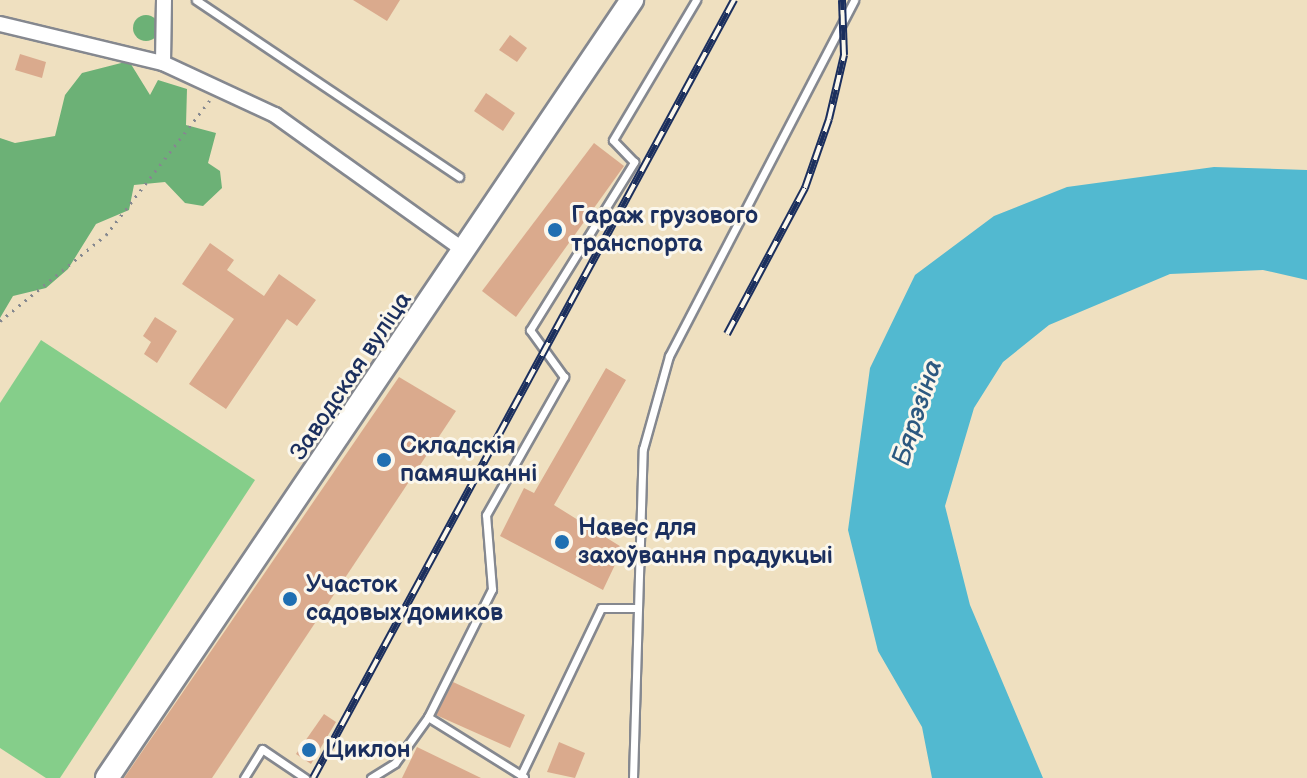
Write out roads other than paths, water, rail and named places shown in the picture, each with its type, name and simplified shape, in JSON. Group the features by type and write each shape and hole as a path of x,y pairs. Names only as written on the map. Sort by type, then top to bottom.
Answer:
{"main road":[{"name":"Заводская вуліца","path":"107,778 632,0"}],"street":[{"path":"163,63 164,0"},
{"path":"0,24 163,63 220,88 275,115 465,251"}],"lane":[{"path":"196,0 459,177"},
{"path":"371,778 395,763 428,717 492,589 486,515 564,377 530,330 634,162 613,140 696,0"},
{"path":"633,778 643,449 669,356 854,0"},
{"path":"428,717 523,776 601,608 638,608"},
{"path":"244,778 262,749 305,778"}],"water":[{"name":"Бярэзіна","path":"1214,167 1307,170 1307,280 1263,270 1170,274 1049,325 1003,362 974,408 945,506 970,605 1043,778 932,778 922,727 878,651 848,530 870,368 915,275 994,216 1067,187"}],"railway":[{"path":"313,778 734,0"},
{"path":"727,334 805,188 829,119 844,55 842,0"}],"place":[{"name":"Гараж грузового транспорта","path":"555,230"},
{"name":"Складскія памяшканні","path":"384,460"},
{"name":"Навес для захоўвання прадукцыі","path":"562,542"},
{"name":"Участок садовых домиков","path":"290,599"},
{"name":"Циклон","path":"309,750"}]}
